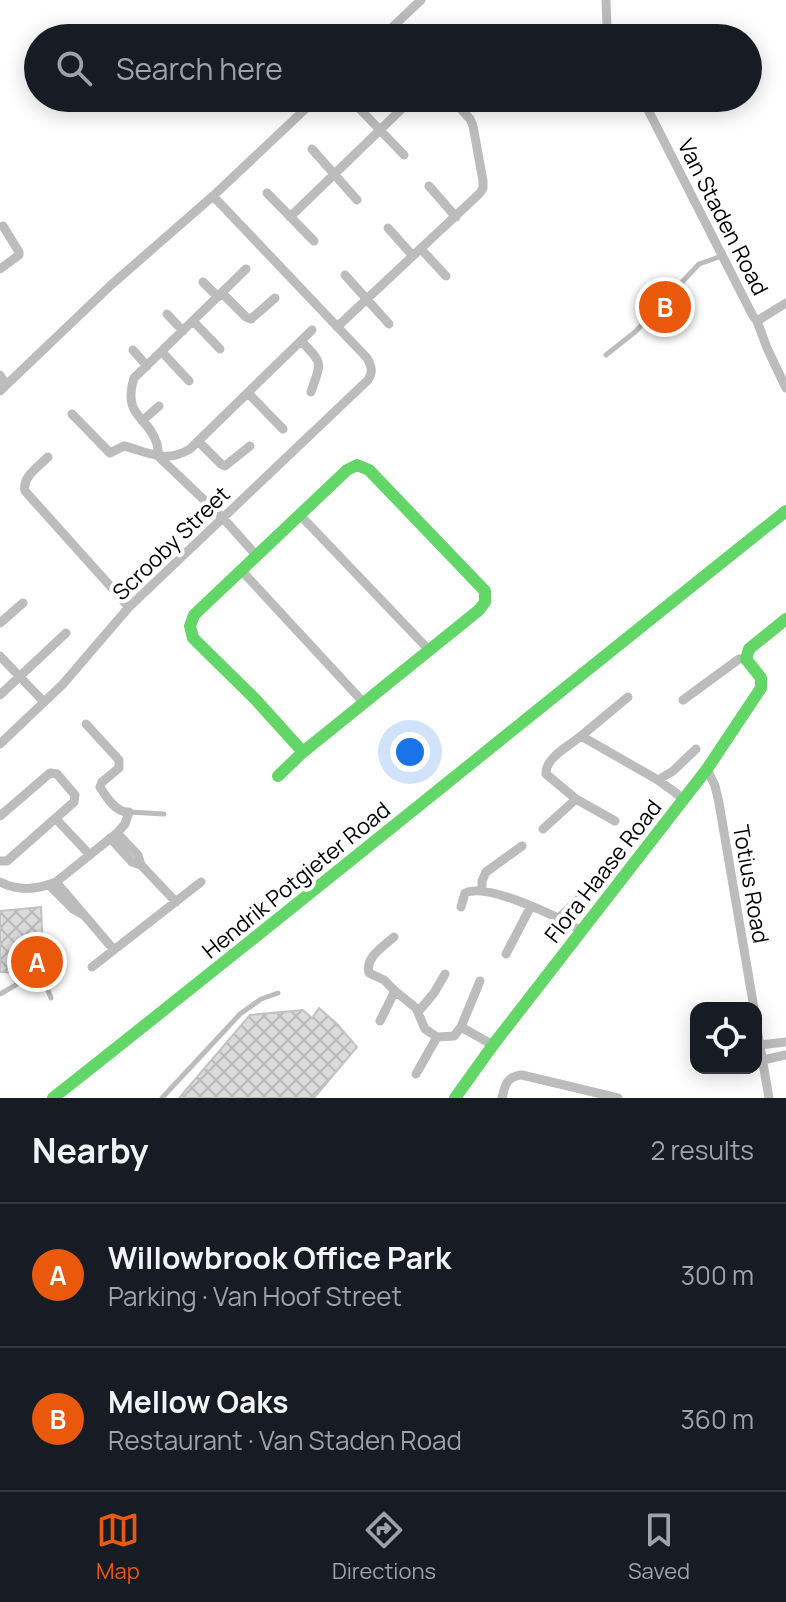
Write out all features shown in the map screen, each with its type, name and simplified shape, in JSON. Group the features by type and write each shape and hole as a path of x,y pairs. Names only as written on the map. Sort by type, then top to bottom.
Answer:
{"street":[{"path":"396,24 421,0"},
{"path":"606,0 607,24"},
{"path":"3,388 111,285 213,196 302,112"},
{"path":"363,112 404,155"},
{"path":"290,217 399,112"},
{"path":"213,196 337,327 480,193 483,181 473,126 464,112"},
{"name":"Van Staden Road","path":"649,112 749,310 757,321 786,303"},
{"path":"312,149 357,200"},
{"path":"429,186 456,217"},
{"path":"267,193 314,241"},
{"path":"0,269 19,255 3,226"},
{"path":"388,228 413,256"},
{"path":"421,249 446,276"},
{"path":"159,457 157,441 132,405 134,378 246,269"},
{"path":"345,275 389,324"},
{"path":"203,282 251,319 275,298"},
{"path":"167,314 183,331"},
{"path":"193,321 220,349"},
{"path":"757,321 786,388"},
{"name":"Scrooby Street","path":"0,744 63,684 129,607 368,380 372,366 337,327"},
{"path":"159,457 185,452 312,330"},
{"path":"301,341 317,356 319,363 311,392"},
{"path":"133,350 147,366"},
{"path":"162,352 189,381"},
{"path":"0,375 3,388"},
{"path":"248,393 283,429"},
{"path":"142,421 159,406"},
{"path":"72,414 108,452 113,453 126,446 159,457 223,518 256,555"},
{"path":"198,441 225,466 250,446"},
{"path":"48,457 25,480 25,491 129,607"},
{"path":"278,776 485,602 485,591 364,467 353,466 347,470 190,622 193,638 303,752"},
{"name":"Hendrik Potgieter Road","path":"53,1098 786,511"},
{"path":"300,515 429,650"},
{"path":"241,570 364,703"},
{"path":"0,623 23,603"},
{"path":"683,700 739,659 748,662 749,649 786,619"},
{"path":"0,695 66,633"},
{"path":"0,656 44,702"},
{"name":"Flora Haase Road","path":"455,1098 707,769 761,688 761,678 748,662"},
{"path":"615,821 576,799 550,779 545,770 548,763 628,697"},
{"path":"0,882 22,889 52,883 114,836 125,824 129,812 119,811 101,790 102,782 117,770 119,760 86,724"},
{"path":"581,736 658,780 684,799"},
{"path":"658,780 673,771 696,749"},
{"name":"Totius Road","path":"707,769 719,803 753,1002"},
{"path":"0,816 52,772 74,793 74,802 56,819 7,861 0,861"},
{"path":"543,829 576,799"},
{"path":"56,819 90,855"},
{"path":"114,836 138,855 141,865 176,902"},
{"path":"482,891 486,872 522,846"},
{"path":"92,967 201,882"},
{"path":"52,883 77,904 114,950"},
{"path":"559,918 593,885"},
{"path":"461,907 465,893 482,891 531,906 582,931"},
{"path":"506,954 531,906"},
{"path":"394,937 371,958 367,968 369,973 384,980 418,1012 426,1030 437,1037 454,1036 461,1027 480,981"},
{"path":"418,1012 445,974"},
{"path":"380,1021 395,991"},
{"path":"461,1027 493,1045"},
{"path":"416,1074 437,1037"},
{"path":"762,1045 786,1042"},
{"path":"762,1055 769,1098"},
{"path":"763,1060 786,1055"},
{"path":"502,1098 507,1082 514,1076 522,1075 576,1093 618,1098"}],"lane":[{"path":"606,355 635,332 699,264 723,256"},
{"path":"129,812 164,814"},
{"path":"0,994 31,977 38,977 51,998"},
{"path":"162,1098 240,1014 261,999 278,993"}],"building":[{"path":"41,907 44,971 0,972 0,911"},
{"path":"319,1008 357,1047 314,1098 179,1098 250,1015 303,1010 312,1018"}],"traffic: fast":[{"path":"278,776 485,602 485,591 369,470 357,465 347,470 194,615 190,626 193,638 303,752"},
{"path":"53,1098 786,511"},
{"path":"455,1098 707,769 761,688 761,678 746,659 749,649 786,619"}],"place":[{"name":"Mellow Oaks","path":"665,307"},
{"name":"Willowbrook Office Park","path":"37,962"}]}
